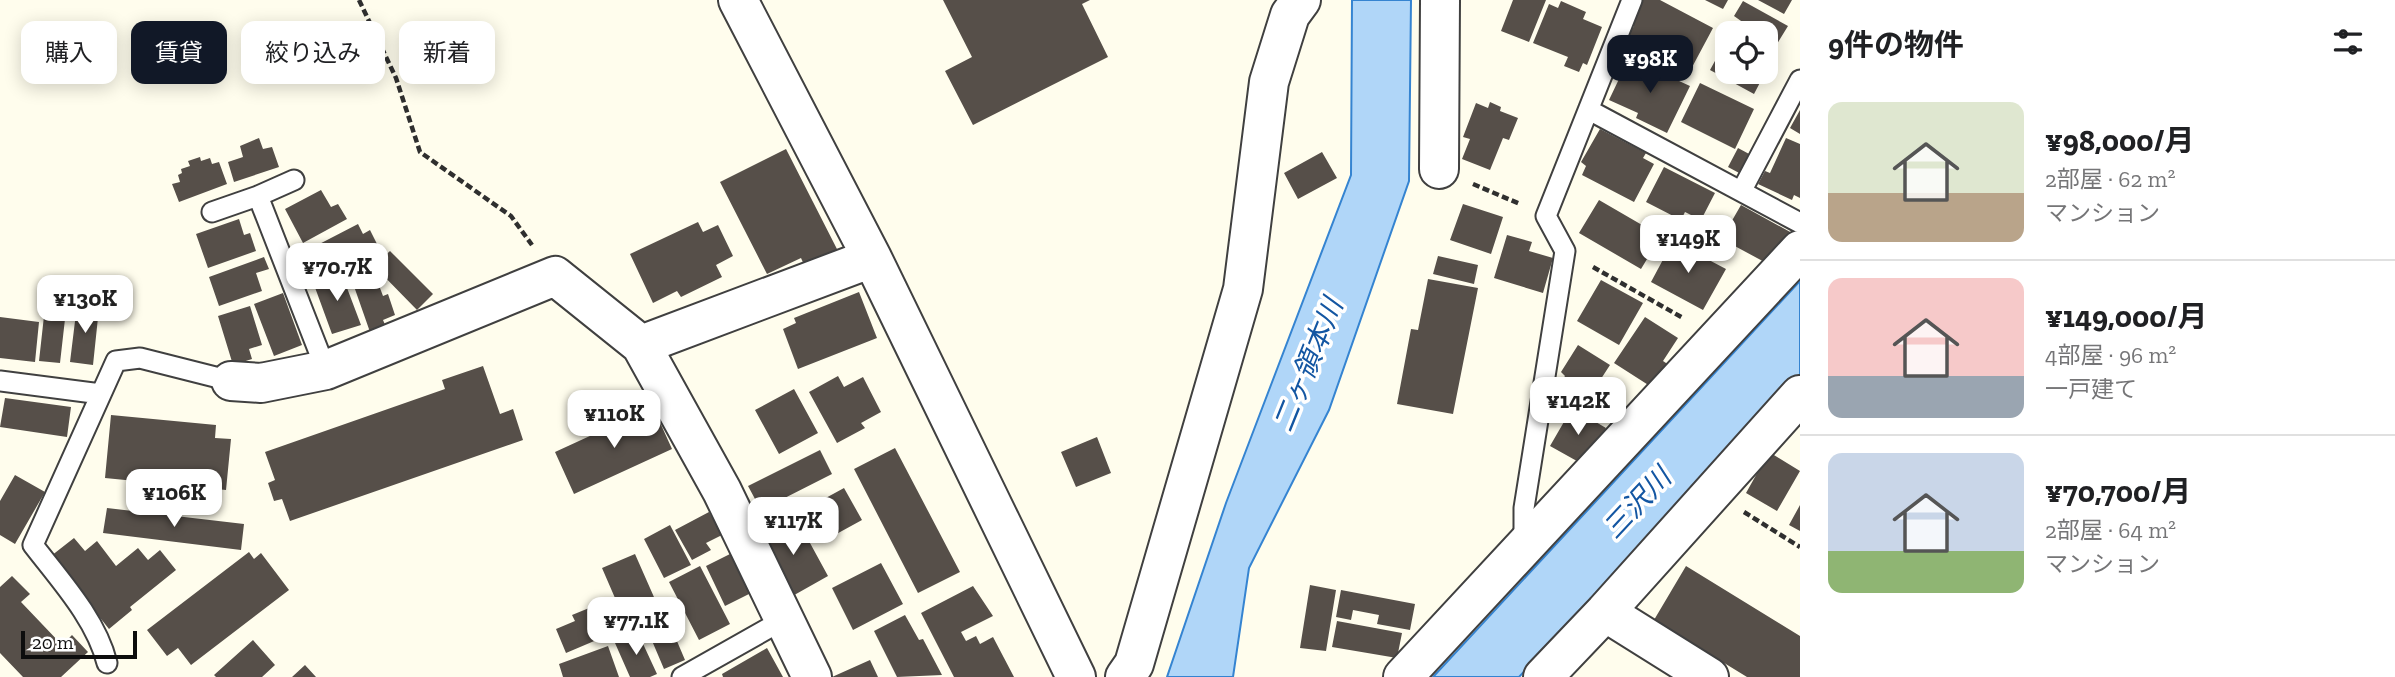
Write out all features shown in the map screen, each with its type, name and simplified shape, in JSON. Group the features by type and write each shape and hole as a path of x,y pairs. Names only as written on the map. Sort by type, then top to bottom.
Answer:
{"street":[{"path":"738,0 872,258 1076,677"},
{"path":"1125,677 1133,664 1243,289 1269,82 1290,15 1301,0"},
{"path":"1439,169 1440,0"},
{"path":"1403,677 1800,250"},
{"path":"640,345 872,258"},
{"path":"231,381 261,383 326,370 555,276 640,345 722,491 812,677"},
{"path":"1543,677 1800,395"},
{"path":"1605,612 1709,677"}],"lane":[{"path":"1524,548 1524,508 1565,251 1546,216 1632,0"},
{"path":"1742,190 1800,80"},
{"path":"1588,110 1800,223"},
{"path":"212,212 294,180"},
{"path":"258,196 326,370"},
{"path":"107,663 103,648 74,598 33,545 116,361 140,358 231,381"},
{"path":"0,381 101,394"},
{"path":"682,677 783,621"}],"path":[{"path":"359,0 396,78 420,152 511,216 555,276"},
{"path":"1439,169 1546,216"},
{"path":"1565,251 1719,339"},
{"path":"1714,492 1800,547"}],"water":[{"name":"二ヶ領本川","path":"1352,0 1411,0 1409,181 1329,410 1249,568 1233,677 1167,677 1226,503 1351,175"},
{"name":"三沢川","path":"1800,281 1800,375 1519,677 1433,677"}],"building":[{"path":"943,0 1090,0 1082,4 1108,57 973,125 945,71 972,57"},
{"path":"1513,0 1546,0 1529,42 1501,31"},
{"path":"1642,0 1660,0 1713,28 1690,71 1627,38 1634,26 1630,24"},
{"path":"1705,0 1728,0 1723,9"},
{"path":"1758,0 1792,0 1784,14"},
{"path":"1561,1 1586,12 1583,19 1602,27 1587,65 1583,63 1579,72 1564,66 1568,57 1533,43 1549,4 1558,8"},
{"path":"1743,1 1788,26 1778,42 1778,21 1741,21 1734,16"},
{"path":"1629,58 1690,86 1667,133 1636,118 1638,113 1609,100"},
{"path":"1700,83 1754,109 1735,149 1681,122"},
{"path":"1736,84 1759,84 1754,94"},
{"path":"1490,102 1501,107 1500,111 1518,118 1509,140 1503,138 1490,170 1462,159 1470,139 1463,137 1476,103 1488,108"},
{"path":"1800,110 1800,134 1790,128"},
{"path":"1600,129 1646,153 1643,158 1654,164 1634,202 1582,175 1586,166 1581,162"},
{"path":"259,138 263,149 272,147 279,167 234,182 228,162 243,157 240,146"},
{"path":"1786,138 1800,144 1800,198 1794,195 1792,200 1758,184 1765,171 1770,173"},
{"path":"1738,148 1751,155 1741,174 1728,167"},
{"path":"786,149 839,253 806,269 801,258 767,274 720,182"},
{"path":"1322,152 1337,178 1298,199 1284,173"},
{"path":"200,157 201,161 210,158 212,164 219,162 227,184 179,202 172,184 180,182 178,175 182,173 181,169 190,166 188,161"},
{"path":"1664,167 1715,193 1701,220 1685,212 1681,220 1646,202"},
{"path":"321,190 331,207 338,204 347,219 303,243 285,209"},
{"path":"1599,200 1661,236 1641,269 1579,233"},
{"path":"1463,204 1503,217 1491,254 1450,240"},
{"path":"1741,205 1792,233 1770,265 1731,244 1735,236 1726,231"},
{"path":"239,219 244,235 250,233 256,251 208,268 196,234"},
{"path":"698,222 703,232 718,225 733,256 716,265 722,277 681,297 677,291 653,303 630,254"},
{"path":"358,224 363,234 370,230 378,246 334,270 328,258 310,268 302,253"},
{"path":"1507,235 1532,242 1529,251 1553,258 1543,293 1494,278"},
{"path":"1673,241 1726,269 1703,310 1651,282"},
{"path":"390,251 433,294 417,310 374,266"},
{"path":"1438,256 1478,265 1474,284 1433,274"},
{"path":"264,257 269,269 256,273 262,291 219,306 209,277"},
{"path":"365,266 371,282 377,280 383,296 388,294 395,315 383,320 386,327 370,332 349,272"},
{"path":"341,272 361,325 332,334 313,282"},
{"path":"1428,279 1478,288 1453,414 1397,404 1411,329 1418,330"},
{"path":"1601,280 1643,303 1619,345 1577,321"},
{"path":"859,292 877,338 798,369 783,329 796,323 794,318"},
{"path":"283,293 302,345 274,356 254,304"},
{"path":"77,305 99,308 93,365 70,362"},
{"path":"250,306 262,345 249,349 252,359 233,365 218,316"},
{"path":"44,316 65,319 60,363 39,361"},
{"path":"0,317 39,322 35,362 0,358"},
{"path":"1645,317 1678,338 1663,361 1669,365 1653,388 1614,363"},
{"path":"1578,345 1610,365 1584,405 1557,388 1565,376 1561,372"},
{"path":"483,366 500,414 513,409 523,440 290,521 282,499 274,501 268,483 275,480 265,452 445,389 442,380"},
{"path":"838,376 844,387 863,377 881,412 861,423 865,428 837,443 809,392"},
{"path":"794,389 818,433 779,454 755,410"},
{"path":"5,398 71,407 67,437 0,427"},
{"path":"653,407 672,449 574,494 555,452"},
{"path":"1572,408 1606,428 1584,465 1550,446"},
{"path":"111,415 216,425 215,438 231,439 226,490 105,478"},
{"path":"1097,437 1111,473 1076,487 1061,452"},
{"path":"895,448 960,572 918,593 854,469"},
{"path":"820,450 832,474 761,510 748,486"},
{"path":"1769,452 1800,471 1777,511 1746,493"},
{"path":"15,475 45,492 15,544 0,535 0,501"},
{"path":"844,488 862,520 820,543 802,511"},
{"path":"1800,505 1800,531 1789,525"},
{"path":"107,508 244,524 241,550 103,533"},
{"path":"709,512 722,535 706,543 711,550 692,560 675,530"},
{"path":"788,515 793,523 798,521 828,576 789,598 763,552 772,548 762,530"},
{"path":"670,525 691,565 664,578 644,539"},
{"path":"74,538 85,551 97,541 116,566 138,548 148,560 160,550 176,570 130,607 132,610 109,629 51,556"},
{"path":"249,552 254,559 261,553 289,590 191,665 178,648 167,656 147,630"},
{"path":"732,553 755,591 725,606 706,566"},
{"path":"635,554 661,613 628,628 602,568"},
{"path":"881,563 903,604 853,630 832,588"},
{"path":"700,566 730,624 699,640 669,582"},
{"path":"1686,566 1800,636 1800,677 1747,677 1654,620"},
{"path":"12,576 30,594 21,602 62,645 72,635 88,652 61,677 23,677 0,653 0,587"},
{"path":"1310,585 1336,590 1326,651 1300,648"},
{"path":"973,586 993,616 961,632 966,641 976,636 980,644 993,637 1014,677 954,677 921,613"},
{"path":"1341,590 1415,604 1410,630 1377,624 1379,615 1353,610 1351,620 1336,617"},
{"path":"594,606 606,636 566,653 556,629 575,621 572,615"},
{"path":"905,615 919,640 923,639 942,675 897,677 874,631"},
{"path":"668,620 685,660 664,669 647,629"},
{"path":"1337,621 1402,633 1397,658 1332,647"},
{"path":"638,633 657,674 650,677 630,677 615,643"},
{"path":"253,640 275,665 262,677 214,675"},
{"path":"608,646 619,677 563,677 559,664"},
{"path":"767,648 783,677 723,677 722,674"},
{"path":"870,660 878,677 832,677"},
{"path":"305,665 316,677 292,677"}]}
